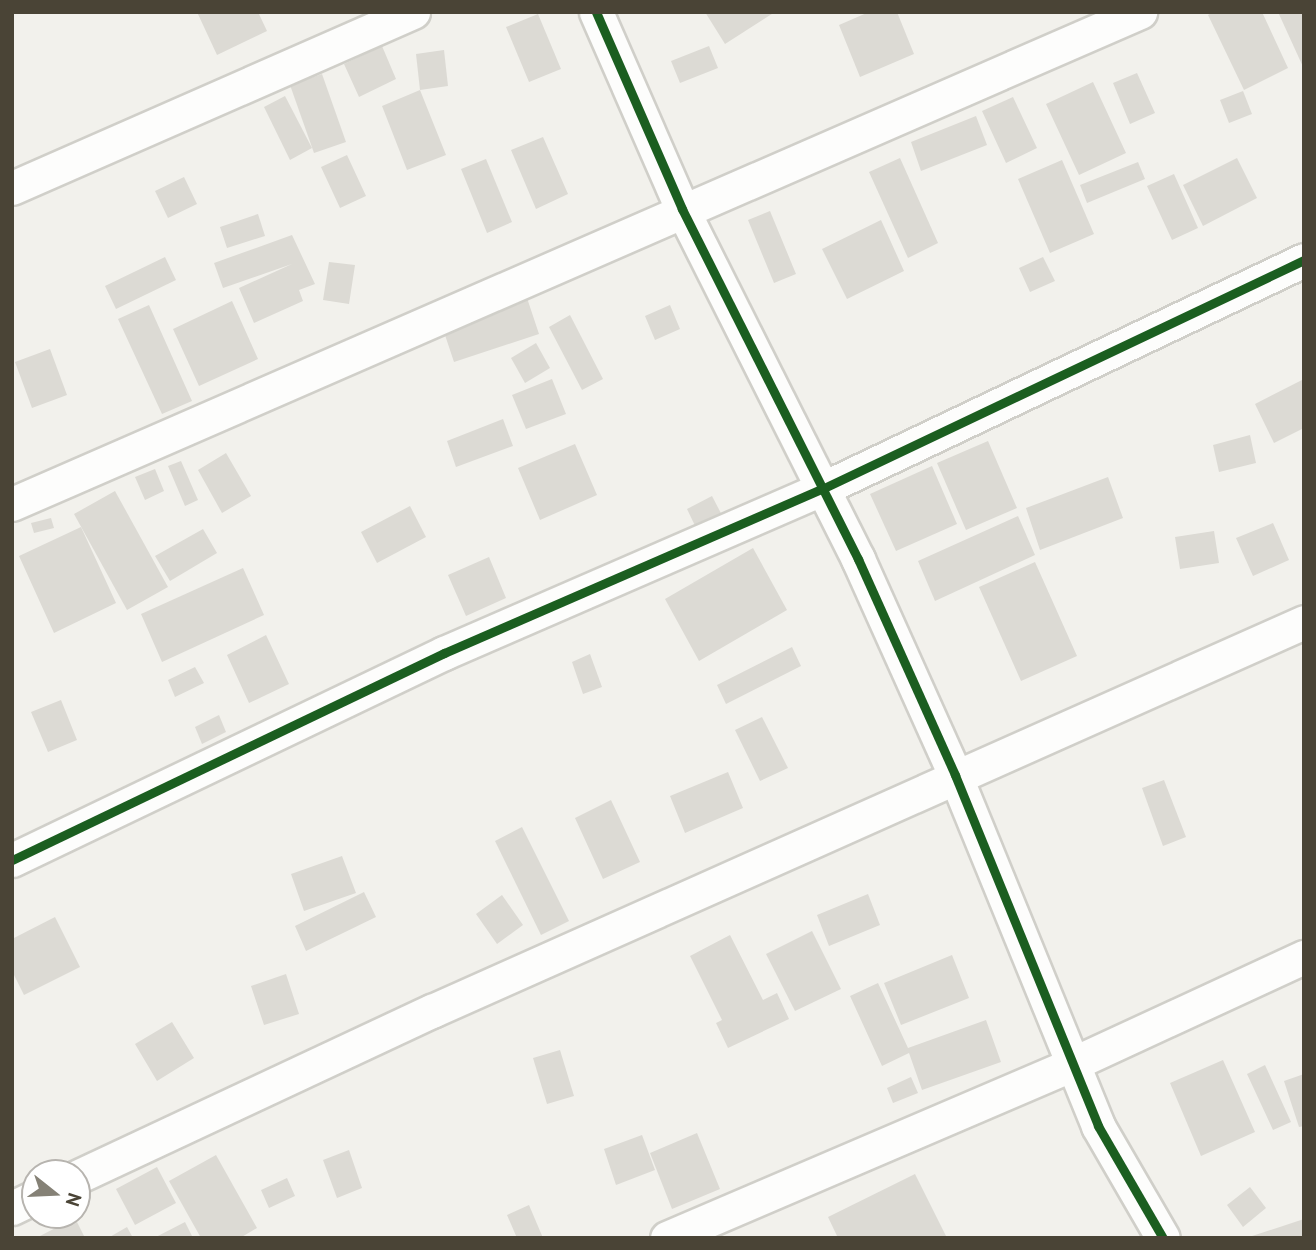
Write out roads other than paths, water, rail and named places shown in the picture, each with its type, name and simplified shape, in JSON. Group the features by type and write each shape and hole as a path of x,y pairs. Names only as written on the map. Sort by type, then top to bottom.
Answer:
{"street":[{"path":"12,188 413,12"},
{"path":"596,12 682,209 824,488 956,775 1070,1065 1163,1238"},
{"path":"12,504 682,209 1140,12"},
{"path":"12,860 444,653 824,488 1304,260"},
{"path":"91,1171 956,775 1304,622"},
{"path":"667,1238 1070,1065 1304,957"}]}
